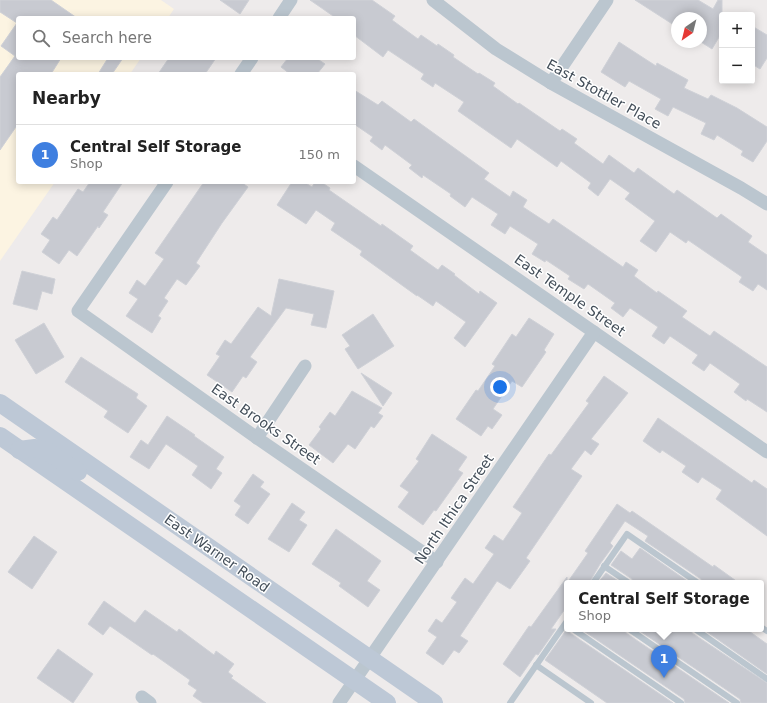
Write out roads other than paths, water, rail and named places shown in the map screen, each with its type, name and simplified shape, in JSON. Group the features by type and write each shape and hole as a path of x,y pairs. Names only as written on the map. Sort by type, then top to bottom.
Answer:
{"main road":[{"name":"East Warner Road","path":"0,402 434,703"},
{"name":"East Warner Road","path":"0,436 387,703"},
{"path":"19,450 35,448 47,451 89,479 113,481"}],"street":[{"path":"280,16 291,0"},
{"name":"East Stottler Place","path":"433,0 496,49 551,83 734,184 767,204"},
{"path":"551,83 607,0"},
{"path":"242,72 251,60"},
{"name":"East Temple Street","path":"356,167 767,452"},
{"name":"East Brooks Street","path":"166,184 78,311 257,438 437,562"},
{"name":"North Ithica Street","path":"339,703 594,332"},
{"path":"257,438 305,366"}],"lane":[{"path":"595,580 627,534 694,580"},
{"path":"604,566 625,580"},
{"path":"510,703 564,626"},
{"path":"577,632 681,703"},
{"path":"633,632 737,703"},
{"path":"699,632 767,679"},
{"path":"536,665 591,703"}],"place":[{"name":"Central Self Storage","path":"664,678"}]}
